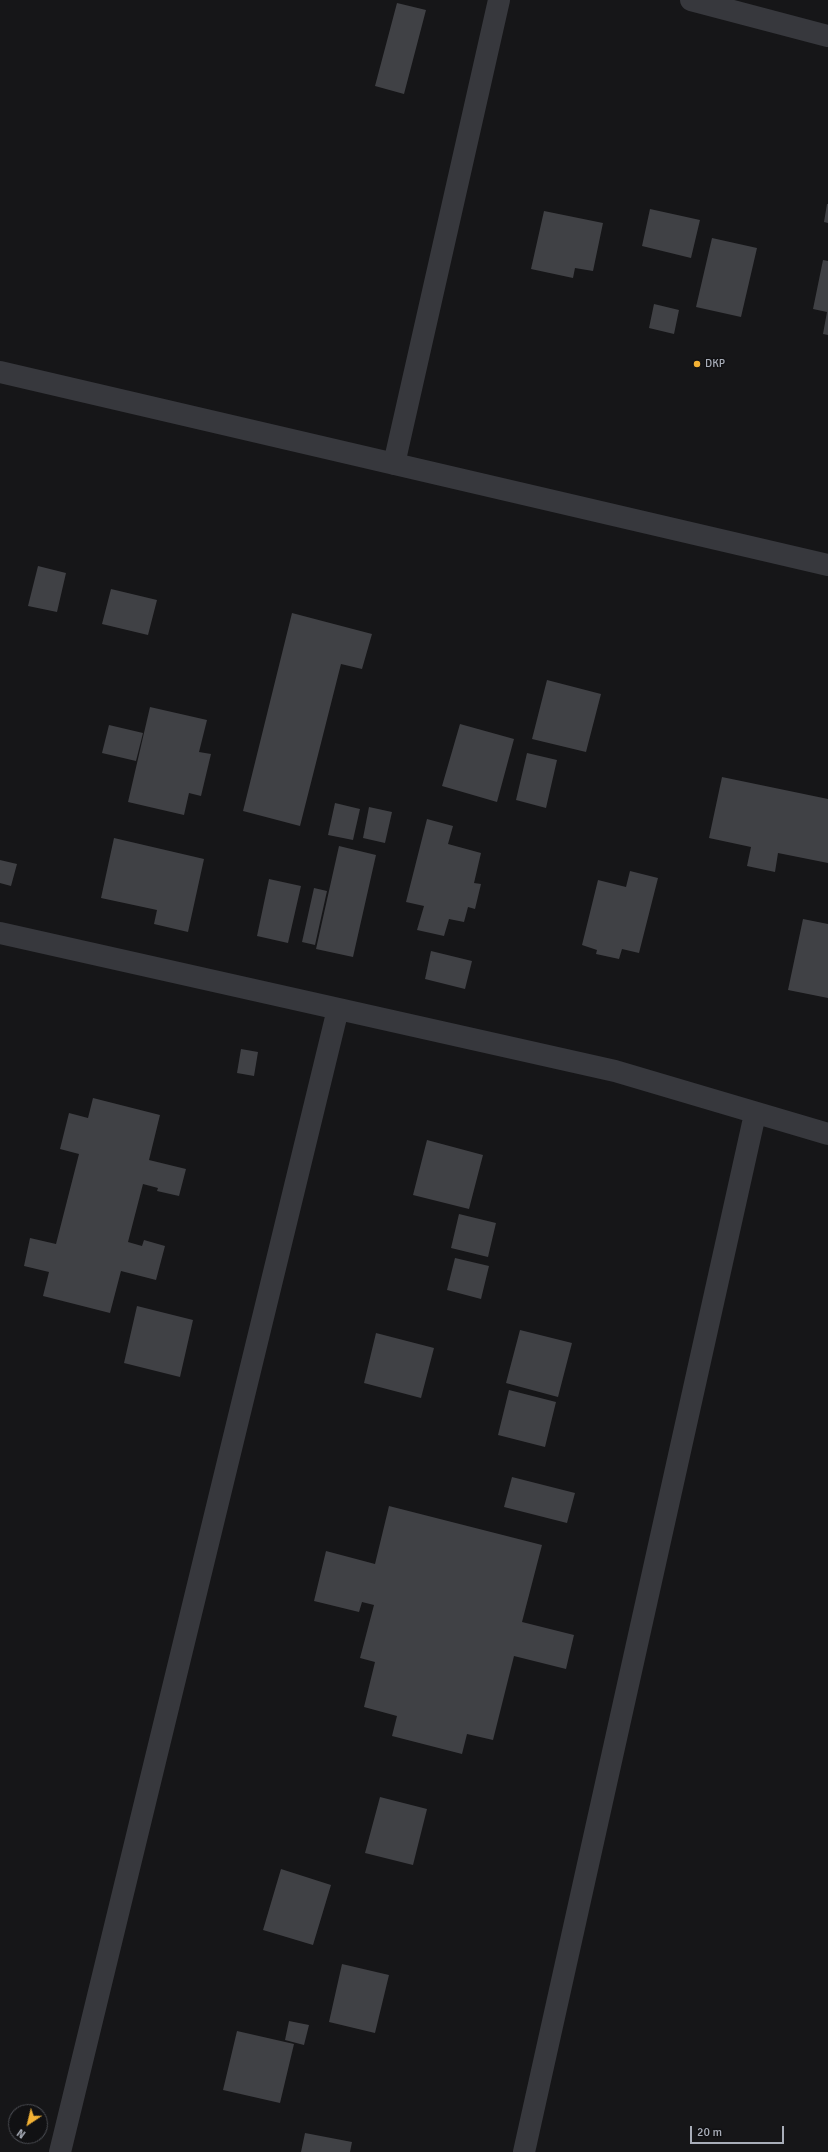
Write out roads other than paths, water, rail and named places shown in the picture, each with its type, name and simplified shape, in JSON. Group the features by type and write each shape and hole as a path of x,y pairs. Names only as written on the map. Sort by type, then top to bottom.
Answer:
{"street":[{"path":"394,464 499,0"},
{"path":"692,0 828,36"},
{"path":"0,372 828,565"},
{"path":"0,933 615,1071 755,1114 828,1134"},
{"path":"60,2152 338,1009"},
{"path":"524,2152 755,1114"}],"place":[{"name":"DKP","path":"697,364"}]}
